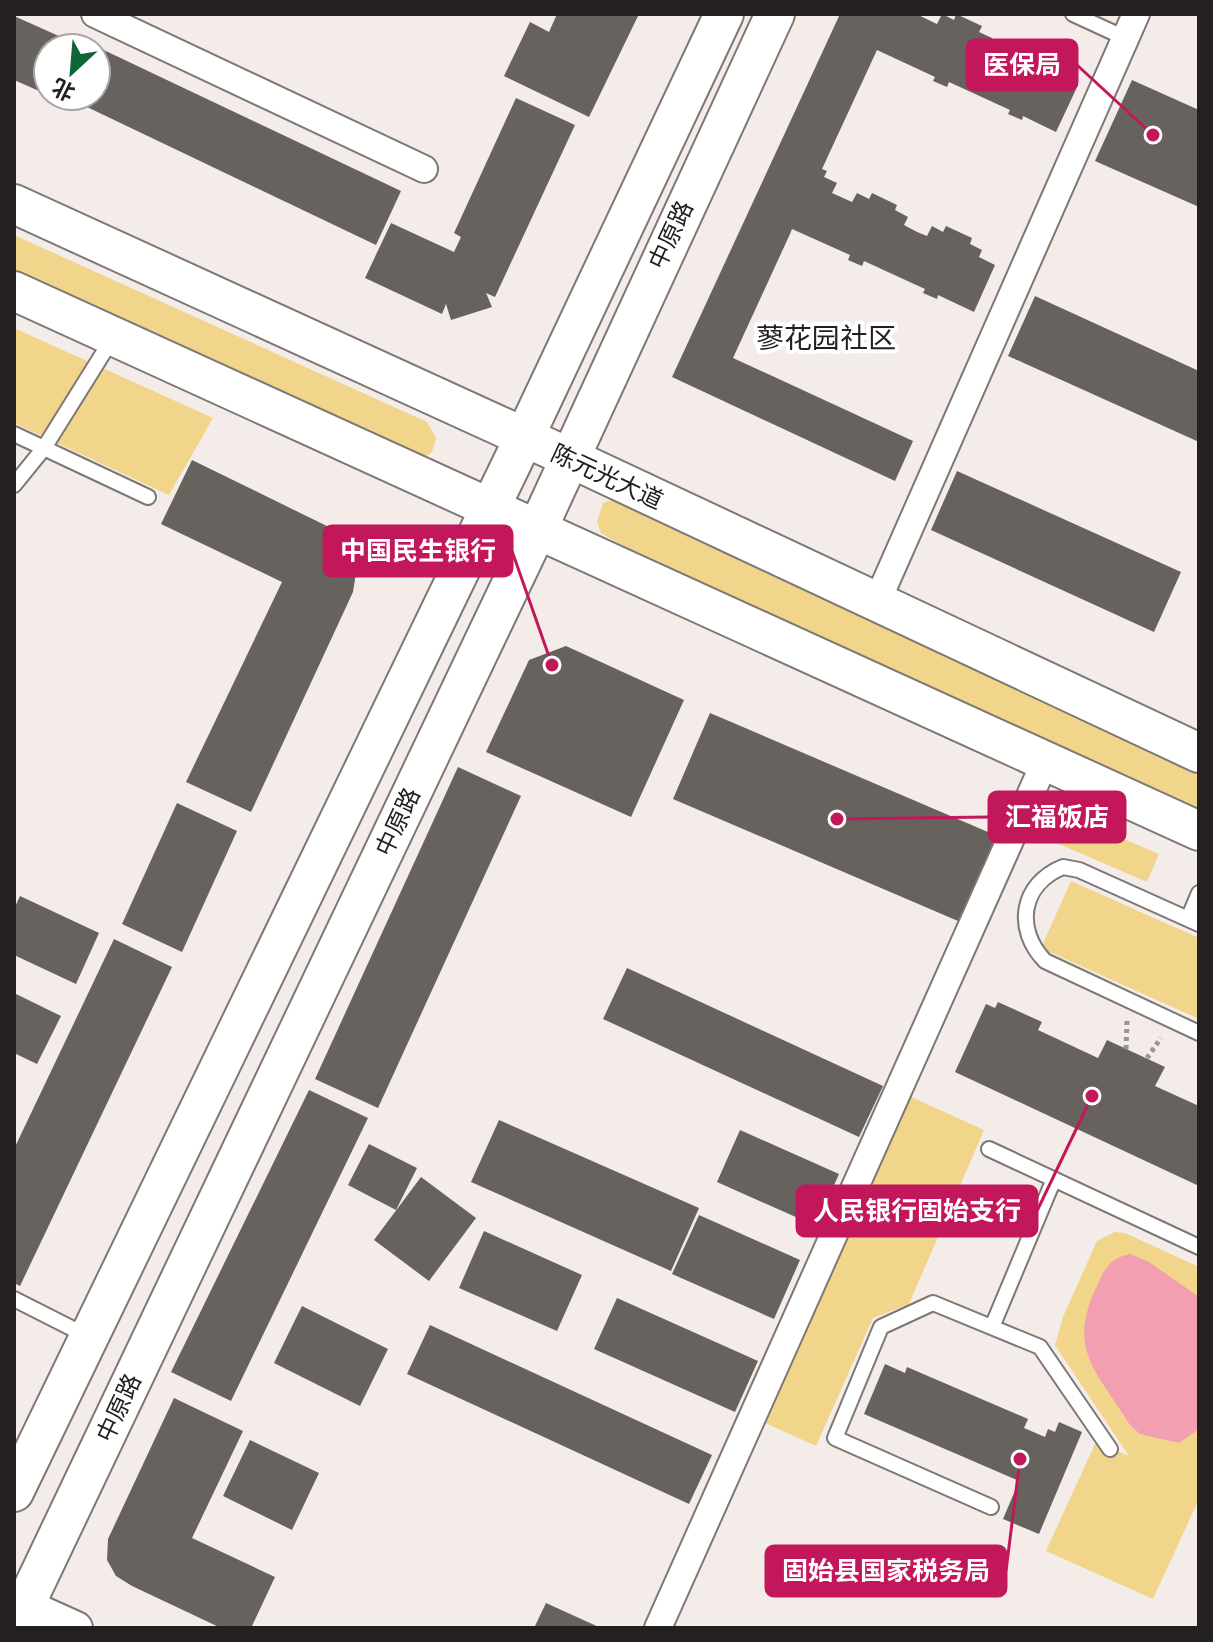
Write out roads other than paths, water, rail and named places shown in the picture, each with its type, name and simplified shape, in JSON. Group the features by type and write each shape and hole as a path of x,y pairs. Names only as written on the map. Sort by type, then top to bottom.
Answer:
{"main road":[{"name":"中原路","path":"14,1492 524,438 724,14"},
{"name":"中原路","path":"20,1617 537,530 568,457 775,14"},
{"name":"陈元光大道","path":"14,204 568,457 1199,753"},
{"path":"14,291 1199,831"}],"street":[{"path":"95,14 424,169"},
{"path":"876,604 1136,14"},
{"path":"658,1628 1045,762"},
{"path":"20,1617 76,1628"}],"lane":[{"path":"1073,14 1125,38"},
{"path":"14,485 44,448 114,335"},
{"path":"14,434 148,497"},
{"path":"1199,893 1194,922 1079,870 1063,867 1038,882 1028,896 1024,914 1034,949 1045,961 1199,1033"},
{"path":"989,1149 1199,1247"},
{"path":"992,1327 1054,1179"},
{"path":"14,1299 87,1336"},
{"path":"991,1507 835,1438 881,1327 933,1303 1040,1347 1110,1449"}],"place":[{"name":"医保局","path":"1153,135"},
{"name":"中国民生银行","path":"552,665"},
{"name":"汇福饭店","path":"837,819"},
{"name":"人民银行固始支行","path":"1092,1096"},
{"name":"固始县国家税务局","path":"1020,1459"}],"district":[{"name":"蓼花园社区","path":"826,338"}]}
